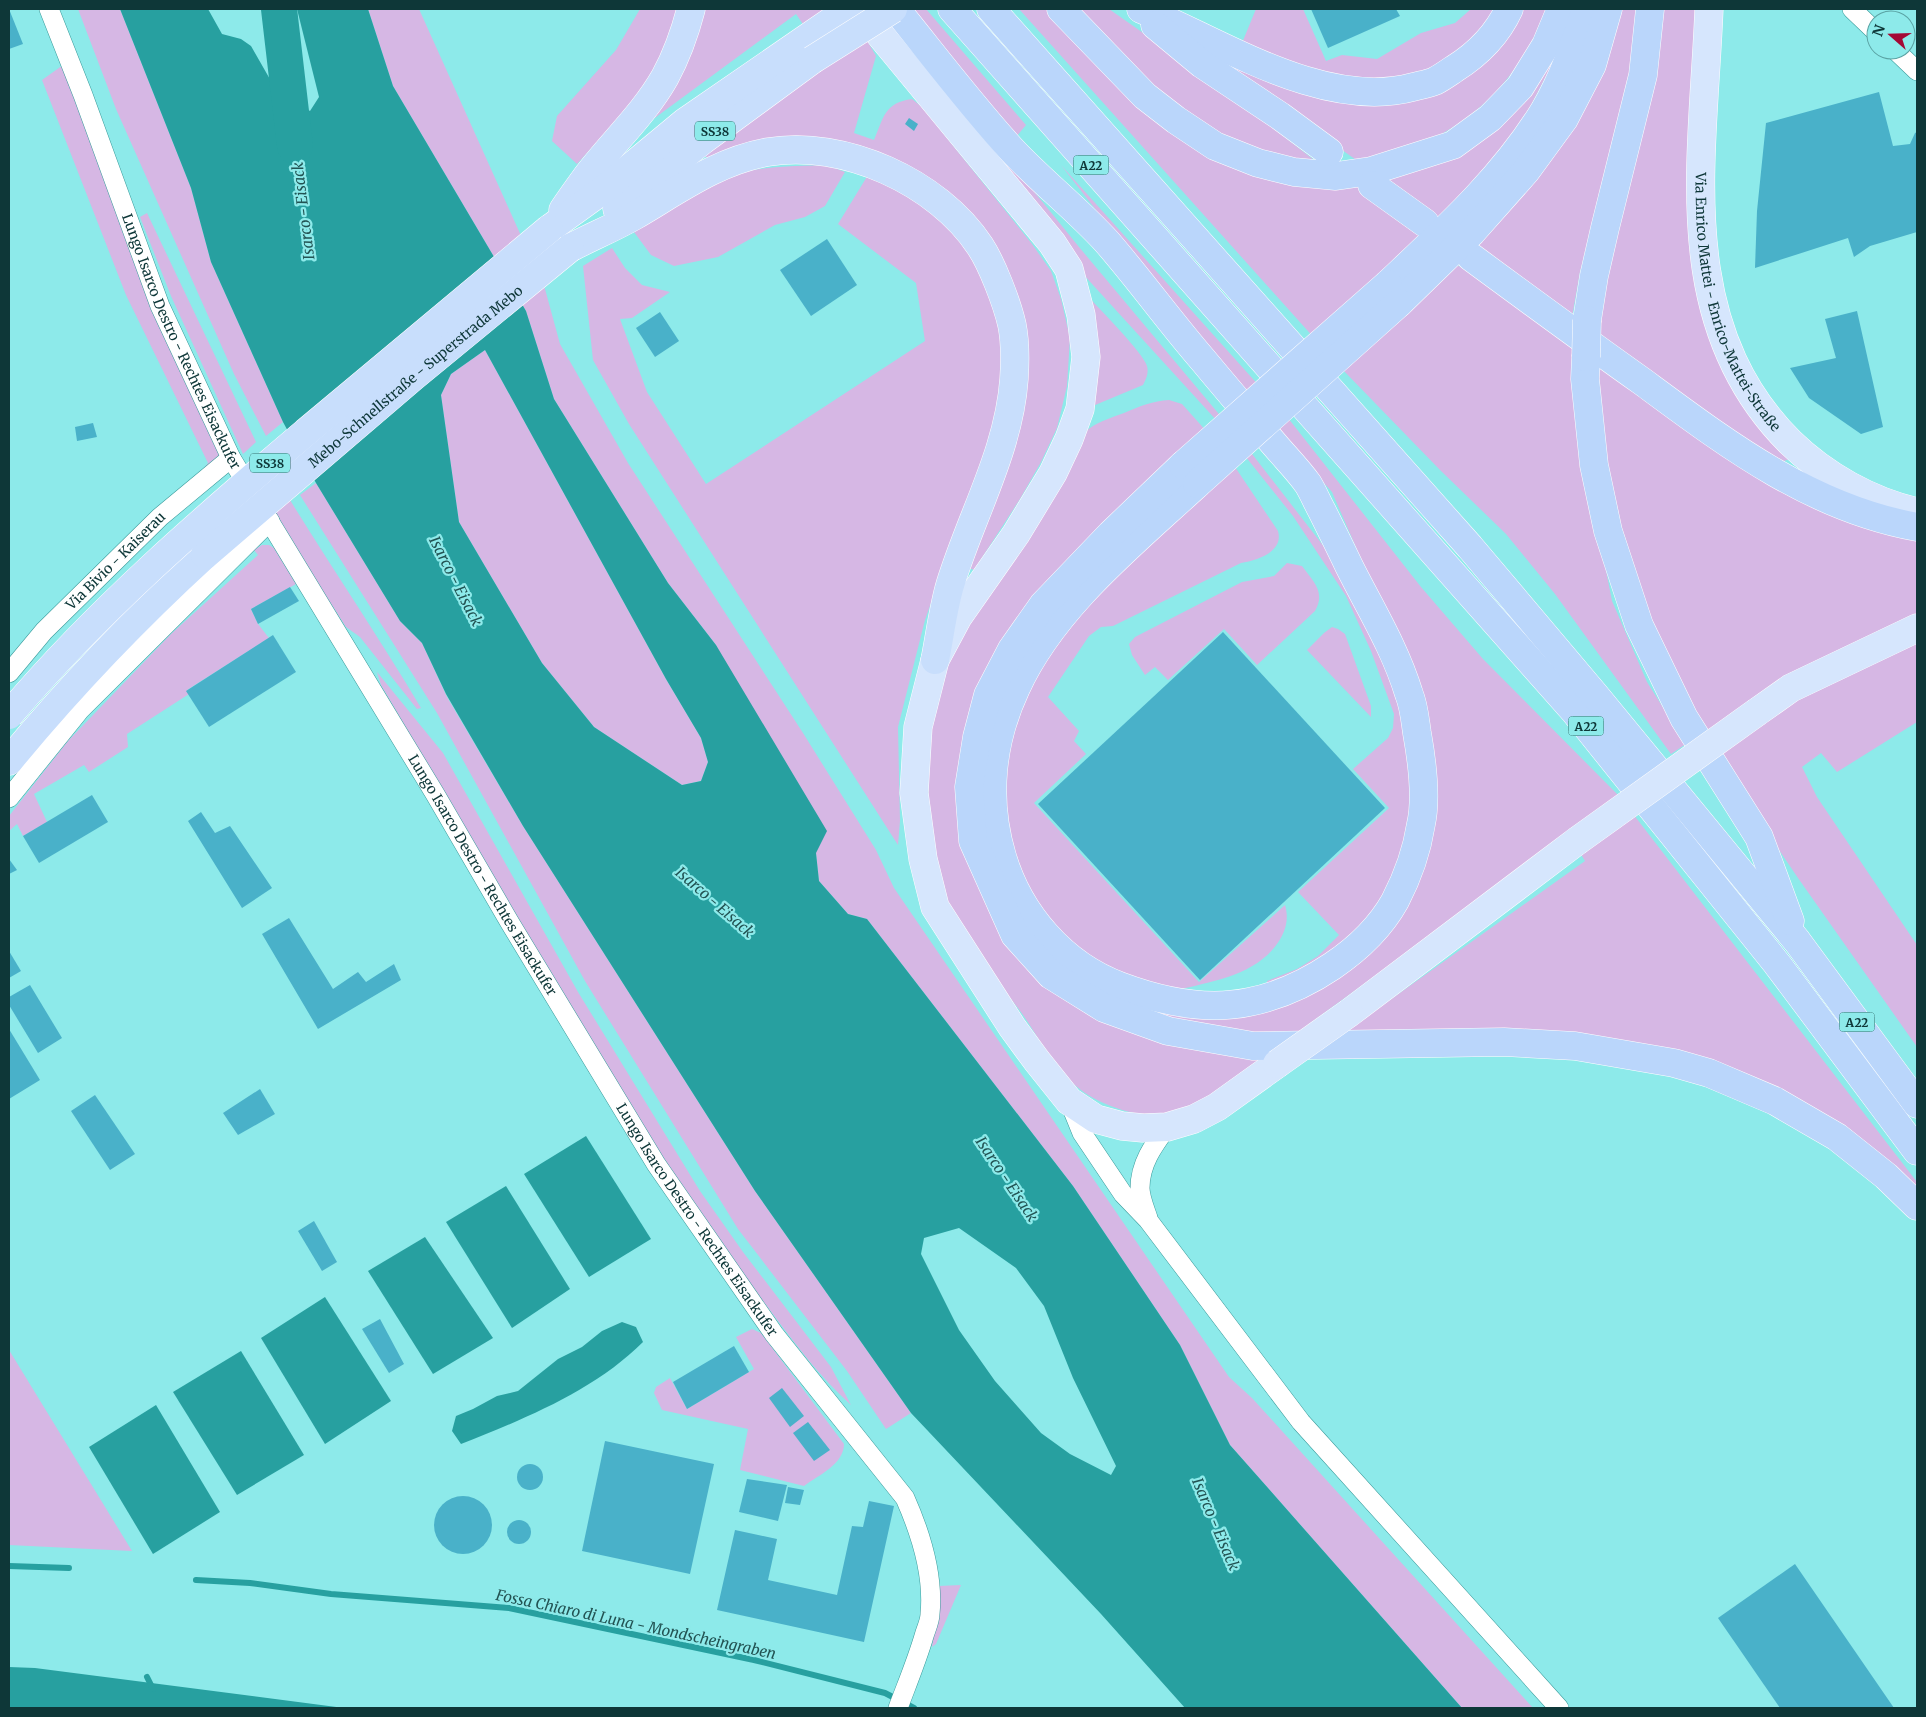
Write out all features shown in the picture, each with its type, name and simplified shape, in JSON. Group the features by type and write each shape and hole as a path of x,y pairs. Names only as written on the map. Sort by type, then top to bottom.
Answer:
{"highway":[{"path":"611,197 636,120 666,76 678,49 691,9"},
{"name":"SS38","path":"611,197 703,140 807,50 850,9"},
{"path":"895,9 1013,150 1105,240 1199,356 1308,485 1363,595 1394,650 1412,700 1421,760 1423,820 1410,868 1393,904 1368,935 1348,955 1317,975 1286,991 1246,1003 1203,1006 1169,1001 1134,992 1096,977 1067,956 1045,934 1024,906 1007,875 992,810 992,770 1000,728 1016,687 1043,640 1190,475"},
{"name":"SS38","path":"807,50 895,9"},
{"name":"A22","path":"952,9 1575,712 1777,964 1917,1151"},
{"name":"A22","path":"991,9 1463,540 1595,695 1798,941 1917,1104"},
{"path":"1061,9 1145,96 1176,120 1215,146 1258,164 1294,172 1336,176 1371,171 1453,145 1490,118 1520,87 1546,44 1561,9"},
{"path":"1140,9 1268,67 1322,85 1359,92 1397,91 1434,82 1472,58 1492,37 1509,9"},
{"path":"1140,9 1160,30 1202,64 1280,116 1329,152"},
{"path":"1393,294 1506,164 1544,111 1572,55 1586,9"},
{"path":"1608,9 1592,64 1564,119 1526,171 1472,232 1393,294 1190,475 1111,534 1043,605 1012,649 988,695 977,737 969,787 973,841 1015,935 1051,975 1104,1008 1168,1032 1253,1046 1504,1042 1575,1046 1674,1063 1708,1073 1775,1101 1837,1137 1886,1176 1917,1206"},
{"path":"1650,9 1643,75 1594,276 1587,320 1585,379 1594,465 1608,531 1639,626 1684,718 1759,837 1798,941"},
{"path":"611,197 693,179 728,163 767,152 798,149 840,154 872,164 905,179 931,195 956,217 980,246 998,282 1012,326 1014,378 1007,427 950,586 935,660"},
{"path":"1372,184 1425,223"},
{"name":"Mebo-Schnellstraße - Superstrada Mebo","path":"9,715 48,668 103,613 225,500 549,229 611,197"},
{"name":"Mebo-Schnellstraße - Superstrada Mebo","path":"9,761 73,686 151,604 205,555 413,376 570,248 611,197"},
{"path":"1471,257 1704,427 1775,474 1840,505 1873,516 1917,527"}],"main road":[{"path":"859,9 1052,243 1068,269 1082,324 1086,357 1080,408 1069,440 1053,473 1016,534 958,617 935,660 918,727 914,793 923,859 935,907 1012,1027 1069,1101 1096,1119 1129,1126 1167,1127 1194,1119 1217,1106 1349,1013 1577,841 1791,688 1917,628"},
{"name":"Via Enrico Mattei - Enrico-Mattei-Straße","path":"1709,9 1700,186 1702,233 1705,267 1712,305 1731,356 1746,386 1765,414 1781,433 1808,458 1854,489 1882,501 1917,512"}],"street":[{"name":"Lungo Isarco Destro - Rechtes Eisackufer","path":"49,9 83,95 160,306 232,458 656,1164 774,1334 905,1498 924,1547 930,1590 930,1615 898,1708"},
{"path":"1852,9 1866,22"},
{"path":"1905,60 1917,71"},
{"name":"Via Bivio - Kaiserau","path":"9,672 44,631 160,517 232,458"},
{"path":"9,798 80,710 270,521"},
{"path":"1069,1101 1082,1133 1123,1194 1148,1220 1300,1422 1560,1708"},
{"path":"1148,1220 1140,1189 1142,1168 1152,1148 1167,1127"}],"shaded area":[{"path":"78,9 120,9 191,188 211,262 283,422 266,436 234,374 116,109"},
{"path":"368,9 419,9 545,289 560,344 628,463 803,733 876,850 894,888 1229,1377 1252,1398 1533,1708 1462,1708 1230,1445 1180,1345 1073,1186 867,919 848,914 819,881 816,853 716,645 668,583 554,399 526,311 393,86"},
{"path":"640,9 682,9 664,58 640,94 577,164 552,141 557,116 616,50"},
{"path":"699,9 842,9 868,42 876,56 854,133 874,140 886,112 896,104 912,99 922,107 1032,244 1051,271 1061,299 1070,338 1067,386 1057,428 1041,462 1020,499 974,570 967,567 1008,443 1002,274 895,165 711,159 702,155 830,64 796,14 652,120"},
{"path":"866,9 886,9 1079,247 1249,450 1339,566 1406,714 1413,800 1407,838 1383,897 1362,927 1343,947 1267,988 1267,981 1297,969 1318,956 1339,935 1298,892 1389,808 1353,769 1388,738 1393,728 1394,714 1371,651 1346,596 1293,516 1218,422 1072,262"},
{"path":"907,9 926,9 1026,125 1016,137"},
{"path":"1019,9 1052,9 1156,118 1360,183 1456,264 1576,345 1585,462 1612,601 1647,682 1686,744 1671,754 1555,594 1506,534 1440,470 1342,369"},
{"path":"1076,9 1109,9 1216,84 1318,163 1259,154 1181,114"},
{"path":"1256,9 1303,9 1326,61 1342,55 1377,59 1421,33 1455,23 1471,9 1494,9 1471,42 1446,61 1411,75 1392,78 1354,79 1317,72 1242,43"},
{"path":"1514,9 1547,9 1527,51 1501,87 1468,117 1449,130 1407,151 1390,157 1359,162 1224,66 1224,62 1405,97"},
{"path":"1613,9 1639,9 1634,62 1580,272 1572,317 1472,246"},
{"path":"1657,9 1699,9 1693,233 1789,459 1782,462 1730,434 1599,336 1602,306"},
{"path":"1559,37 1555,59 1530,107 1488,169 1439,221 1381,178 1426,166"},
{"path":"63,65 222,456 199,474 208,463 126,295 42,80"},
{"path":"827,165 845,172 825,206 805,217 775,225 718,257 674,266 651,255 634,232 695,192 735,174 769,168"},
{"path":"1061,165 1288,418 1421,587 1483,659 1620,797 1917,1182 1917,1191 1881,1159 1599,1037 1564,1031 1345,1032 1288,1038 1179,1023 1118,1003 1178,1013 1353,961 1430,812 1381,605 1332,492 1207,353","holes":["1569,835 1585,861 1359,1022 1309,1024"]},
{"path":"868,175 892,183 947,224 969,251 997,316 1003,358 1000,395 987,445 925,620 898,727 900,821 898,845 629,424 593,360 583,266 612,248 625,268 642,285 670,292 632,318 620,319 647,392 706,484 925,341 916,283 838,224"},
{"path":"147,213 256,442 243,454 171,296 140,217"},
{"path":"1085,293 1144,359 1148,371 1143,385 1088,408"},
{"path":"485,350 666,679 701,738 708,762 701,781 682,785 594,727 542,663 459,522 441,395 451,374"},
{"path":"1598,364 1672,413 1917,524 1917,614 1788,675 1743,705 1757,725 1820,685 1917,638 1917,722 1837,772 1821,753 1802,767 1817,797 1917,945 1917,1047 1798,878 1719,761 1633,588 1601,436"},
{"path":"1169,400 1182,404 1233,464 1278,531 1279,538 1277,544 1268,554 1241,563 1113,626 1101,627 1089,636 1048,697 1079,731 1074,741 1086,754 1034,803 1199,982 1285,905 1287,919 1279,941 1259,962 1219,980 1166,991 1122,980 1080,959 1041,921 1020,886 1000,832 997,801 999,770 1006,739 1016,709 1030,679 1064,625 1091,592 1222,473 1199,441 1133,499 1086,545 1045,590 1013,630 985,681 977,702 964,745 960,767 959,790 959,812 963,834 988,901 996,918 1013,944 1050,984 1091,1011 1147,1033 1214,1048 1274,1052 1236,1082 1195,1107 1166,1115 1144,1115 1121,1110 1099,1101 1072,1082 1056,1065 1023,1015 967,939 949,907 938,872 929,816 928,777 930,739 935,709 942,681 953,654 979,604 1063,460 1081,436 1090,428 1107,419 1141,406 1157,401"},
{"path":"316,483 400,621 422,643 447,697 523,826 755,1191 911,1413 886,1429 847,1371 738,1229 585,981 437,713 300,495"},
{"path":"290,500 421,708 417,709 360,637 346,627 319,585 275,512"},
{"path":"262,545 269,545 274,548 296,584 251,609 258,624 269,638 187,690 189,694 127,734 128,747 89,772 84,765 34,794 47,822 23,836 17,824 9,831 9,816 68,741 171,634 258,555 254,550"},
{"path":"1287,563 1302,566 1317,587 1319,592 1318,604 1315,611 1257,665 1224,629 1168,680 1155,667 1145,675 1132,655 1129,644 1135,637 1242,582 1274,576"},
{"path":"1332,627 1345,634 1371,706 1371,717 1307,650"},
{"path":"377,672 443,753 578,992 700,1191 743,1252 831,1367 851,1405 819,1372 781,1325 726,1250 668,1165 516,915 381,685"},
{"path":"752,1329 761,1333 844,1444 843,1451 835,1463 804,1486 740,1470 748,1429 662,1410 654,1393 656,1387 670,1378 687,1409 754,1369 736,1337"},
{"path":"9,1350 132,1551 9,1545"},
{"path":"961,1585 936,1644 932,1647 938,1586"}],"water":[{"path":"120,9 208,9 222,34 241,39 251,46 275,88 310,111 319,97 297,9 368,9 393,86 526,311 554,399 668,583 716,645 827,831 816,853 819,881 848,914 867,919 1073,1186 1180,1345 1230,1445 1462,1708 1185,1708 1101,1614 911,1413 755,1191 523,826 446,694 422,643 400,621 316,483 283,422 211,262 191,188","holes":["485,350 666,679 701,738 708,762 701,781 682,785 594,727 542,663 459,522 441,395 451,374","959,1228 1016,1268 1044,1306 1073,1378 1116,1466 1111,1475 1070,1454 1041,1433 995,1381 959,1330 921,1254 924,1238"]},
{"path":"586,1136 651,1239 589,1277 524,1174"},
{"path":"506,1186 570,1289 512,1328 446,1222"},
{"path":"425,1237 493,1338 433,1374 368,1271"},
{"path":"325,1297 391,1401 325,1444 261,1338"},
{"path":"622,1322 636,1327 643,1342 603,1375 533,1414 461,1444 452,1431 456,1416 497,1396 518,1391 558,1359 582,1347 602,1331"},
{"path":"241,1351 304,1455 237,1495 173,1392"},
{"path":"156,1405 220,1512 153,1554 89,1447"},
{"path":"9,1667 35,1668 344,1708 9,1708"}],"building":[{"path":"9,9 23,44 9,49"},
{"path":"1311,9 1396,9 1400,16 1328,48"},
{"path":"1879,92 1893,146 1910,144 1917,132 1917,232 1870,246 1854,257 1848,238 1755,268 1757,211 1766,123"},
{"path":"909,118 918,124 914,131 905,124"},
{"path":"827,239 857,285 811,316 780,270"},
{"path":"1857,311 1883,427 1861,434 1809,398 1790,368 1836,358 1825,319"},
{"path":"660,312 679,341 655,357 636,328"},
{"path":"93,423 97,437 77,441 75,427"},
{"path":"290,587 299,601 258,624 251,609"},
{"path":"1223,632 1385,808 1200,980 1038,804"},
{"path":"273,635 296,672 209,727 186,691"},
{"path":"92,795 108,822 39,863 23,836"},
{"path":"201,812 215,833 230,826 272,888 242,908 188,821"},
{"path":"9,859 17,870 9,874"},
{"path":"289,918 333,989 358,972 366,982 394,964 401,980 318,1029 262,934"},
{"path":"9,951 21,971 9,978"},
{"path":"30,985 62,1038 38,1053 9,1005 9,997"},
{"path":"9,1029 40,1080 9,1099"},
{"path":"260,1089 275,1114 238,1135 223,1113"},
{"path":"95,1095 135,1154 110,1170 71,1111"},
{"path":"314,1221 337,1262 322,1271 298,1231"},
{"path":"380,1319 404,1364 389,1373 362,1329"},
{"path":"734,1346 749,1372 687,1409 673,1382"},
{"path":"782,1388 804,1416 790,1427 769,1398"},
{"path":"808,1422 830,1450 814,1461 793,1433"},
{"path":"605,1441 714,1464 690,1574 582,1551"},
{"path":"530,1464 539,1468 543,1477 539,1486 530,1490 521,1486 517,1477 521,1468"},
{"path":"747,1479 787,1485 778,1521 739,1512"},
{"path":"788,1487 804,1490 800,1505 785,1503"},
{"path":"457,1496 469,1496 484,1504 492,1519 492,1531 484,1546 469,1554 457,1554 442,1546 434,1531 434,1519 442,1504"},
{"path":"869,1501 894,1506 864,1642 717,1610 735,1530 777,1539 768,1580 837,1595 852,1526 863,1527"},
{"path":"519,1520 528,1523 531,1532 528,1541 519,1544 510,1541 507,1532 510,1523"},
{"path":"1795,1564 1894,1708 1780,1708 1718,1618"}],"waterway":[{"name":"Isarco - Eisack","path":"279,9 295,146"},
{"name":"Fossa Chiaro di Luna - Mondscheingraben","path":"9,1566 69,1568"},
{"name":"Fossa Chiaro di Luna - Mondscheingraben","path":"196,1580 250,1583 331,1594 509,1608 754,1660 885,1693 914,1708"},
{"path":"147,1677 153,1689"}]}
